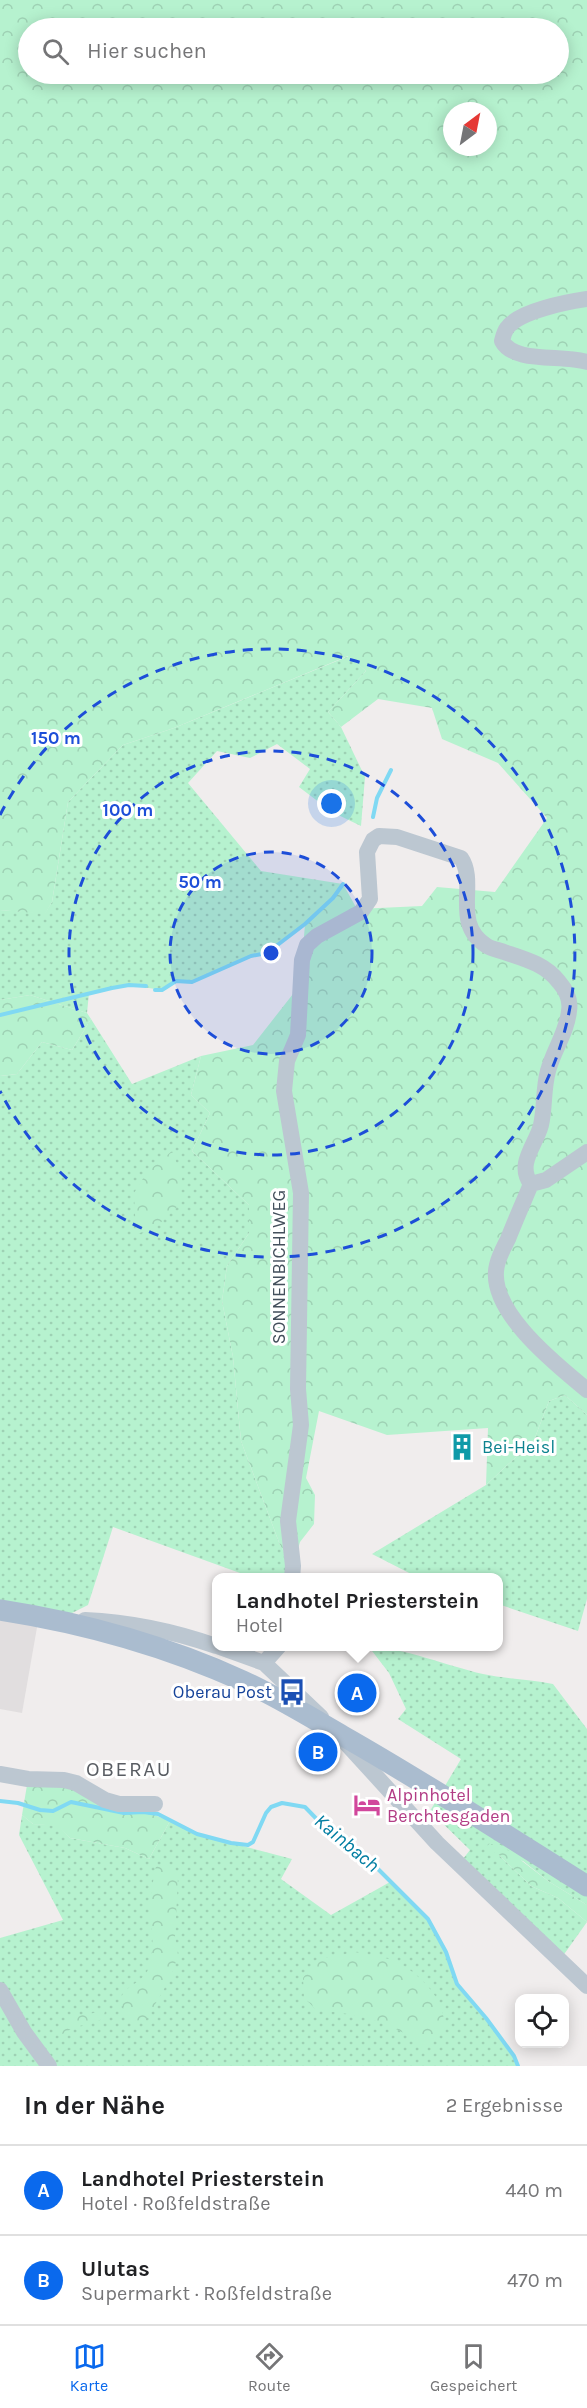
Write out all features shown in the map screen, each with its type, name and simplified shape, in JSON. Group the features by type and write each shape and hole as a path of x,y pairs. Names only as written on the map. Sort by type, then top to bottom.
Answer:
{"main road":[{"path":"0,1610 60,1619 181,1656 222,1672 292,1705 441,1793 587,1886"}],"street":[{"path":"587,299 566,302 523,316 507,327 502,341 505,347 520,355 554,356 587,362"},
{"name":"SONNENBICHLWEG","path":"292,1572 288,1521 301,1425 298,1389 301,1193 284,1090 287,1061 298,1035 302,960 307,945 317,936 361,912 370,899 367,852 379,836 397,837 461,858 466,871 466,916 474,932 487,946 537,963 553,975 566,993 570,1011 548,1071 538,1138 526,1159 525,1171 531,1184 497,1265 496,1284 504,1303 520,1326 539,1348 587,1390"},
{"path":"531,1184 546,1180 587,1152"},
{"path":"60,1619 118,1622 156,1628 212,1645"},
{"path":"230,1651 264,1664 336,1731 437,1843 587,1986"},
{"path":"264,1664 275,1651"},
{"path":"0,1774 76,1783 105,1800 119,1804 155,1804"},
{"path":"0,1990 24,2032 48,2066"}],"shaded area":[{"path":"0,1610 39,1616 22,1713 0,1709"}],"green space":[{"path":"0,0 587,0 587,1415 565,1395 549,1401 534,1440 486,1485 488,1428 387,1435 319,1411 306,1478 315,1495 314,1524 300,1542 293,1566 280,1545 241,1441 233,1357 222,1301 227,1266 249,1233 249,1205 192,1151 210,1113 191,1095 201,1056 253,1045 300,985 305,924 333,898 343,884 357,909 422,906 437,887 495,892 547,818 498,763 442,739 432,708 378,699 341,727 328,712 366,671 348,656 174,728 123,745 68,802 52,902 45,914 0,910"},
{"path":"349,656 366,671 328,712 341,727 365,777 361,826 332,812 299,787 310,769 277,744 250,758 217,751 188,783 261,871 343,884 333,898 305,924 267,953 251,956 192,982 176,981 162,990 129,985 89,993 87,1013 30,995 0,1000 0,910 45,913 52,902 68,802 123,745 174,728"},
{"path":"30,995 87,1013 91,1019 72,1050 42,1042 17,1074 0,1076 0,1000"},
{"path":"91,1019 132,1084 201,1056 191,1095 210,1113 192,1151 249,1205 249,1233 227,1266 222,1301 233,1357 241,1441 280,1545 293,1566 292,1573 240,1573 113,1527 88,1605 60,1619 0,1610 0,1076 17,1074 42,1042 72,1050"},
{"path":"172,1151 182,1177 178,1206 153,1230 136,1234 134,1193 147,1172"},
{"path":"565,1395 587,1415 587,1599 578,1631 503,1606 503,1573 409,1573 372,1554 486,1485 534,1440 549,1401"},
{"path":"372,1651 397,1651 483,1674 553,1684 587,1729 587,1905 548,1881 523,1861 499,1855 531,1886 558,1898 587,1922 560,1960 459,1864 470,1850 430,1811 461,1759 398,1719 406,1709 389,1673"},
{"path":"28,1779 64,1780 170,1821 149,1859 125,1848 70,1838 58,1826 33,1824 22,1815"},
{"path":"22,1815 33,1824 58,1825 70,1838 125,1848 149,1859 170,1821 197,1834 292,1859 281,1879 331,1915 390,1882 428,1919 446,1952 457,1984 486,2018 514,2056 518,2066 0,2066 0,1938 63,1920 19,1835"},
{"path":"489,1844 501,1845 548,1881 587,1905 587,1922 558,1898 531,1886 499,1855 486,1848"},
{"path":"167,1863 178,1877 175,1937 178,1955 171,1977 146,2020 133,2021 121,2001 127,1990 145,1974 149,1967 152,1946 150,1912 153,1883 156,1866"},
{"path":"355,1952 392,1960 417,1975 437,1999 443,2012 443,2025 437,2036 424,2046 398,2030 373,2020 316,2010 304,1997 303,1978 316,1960"},
{"path":"105,2011 103,2019 73,2028 59,2036 58,2029 76,2016"}],"waterway":[{"path":"373,817 377,798 391,770"},
{"path":"155,990 162,990 176,981 192,982 251,956 267,953 305,924 333,898 343,884"},
{"path":"0,1015 112,988 129,985 146,986"},
{"name":"Kainbach","path":"0,1801 18,1803 40,1810 53,1811 71,1802 124,1813 158,1814 197,1834 248,1845 253,1842 271,1807 282,1803 305,1807 338,1841 372,1863 428,1919 446,1952 457,1984 486,2018 514,2056 518,2066"}],"place":[{"name":"Bei-Heisl","path":"462,1447"},
{"name":"Oberau Post","path":"292,1692"},
{"name":"Landhotel Priesterstein","path":"357,1693"},
{"name":"Ulutas","path":"318,1752"},
{"name":"Alpinhotel Berchtesgaden","path":"367,1805"}],"district":[{"name":"OBERAU","path":"129,1769"}]}
